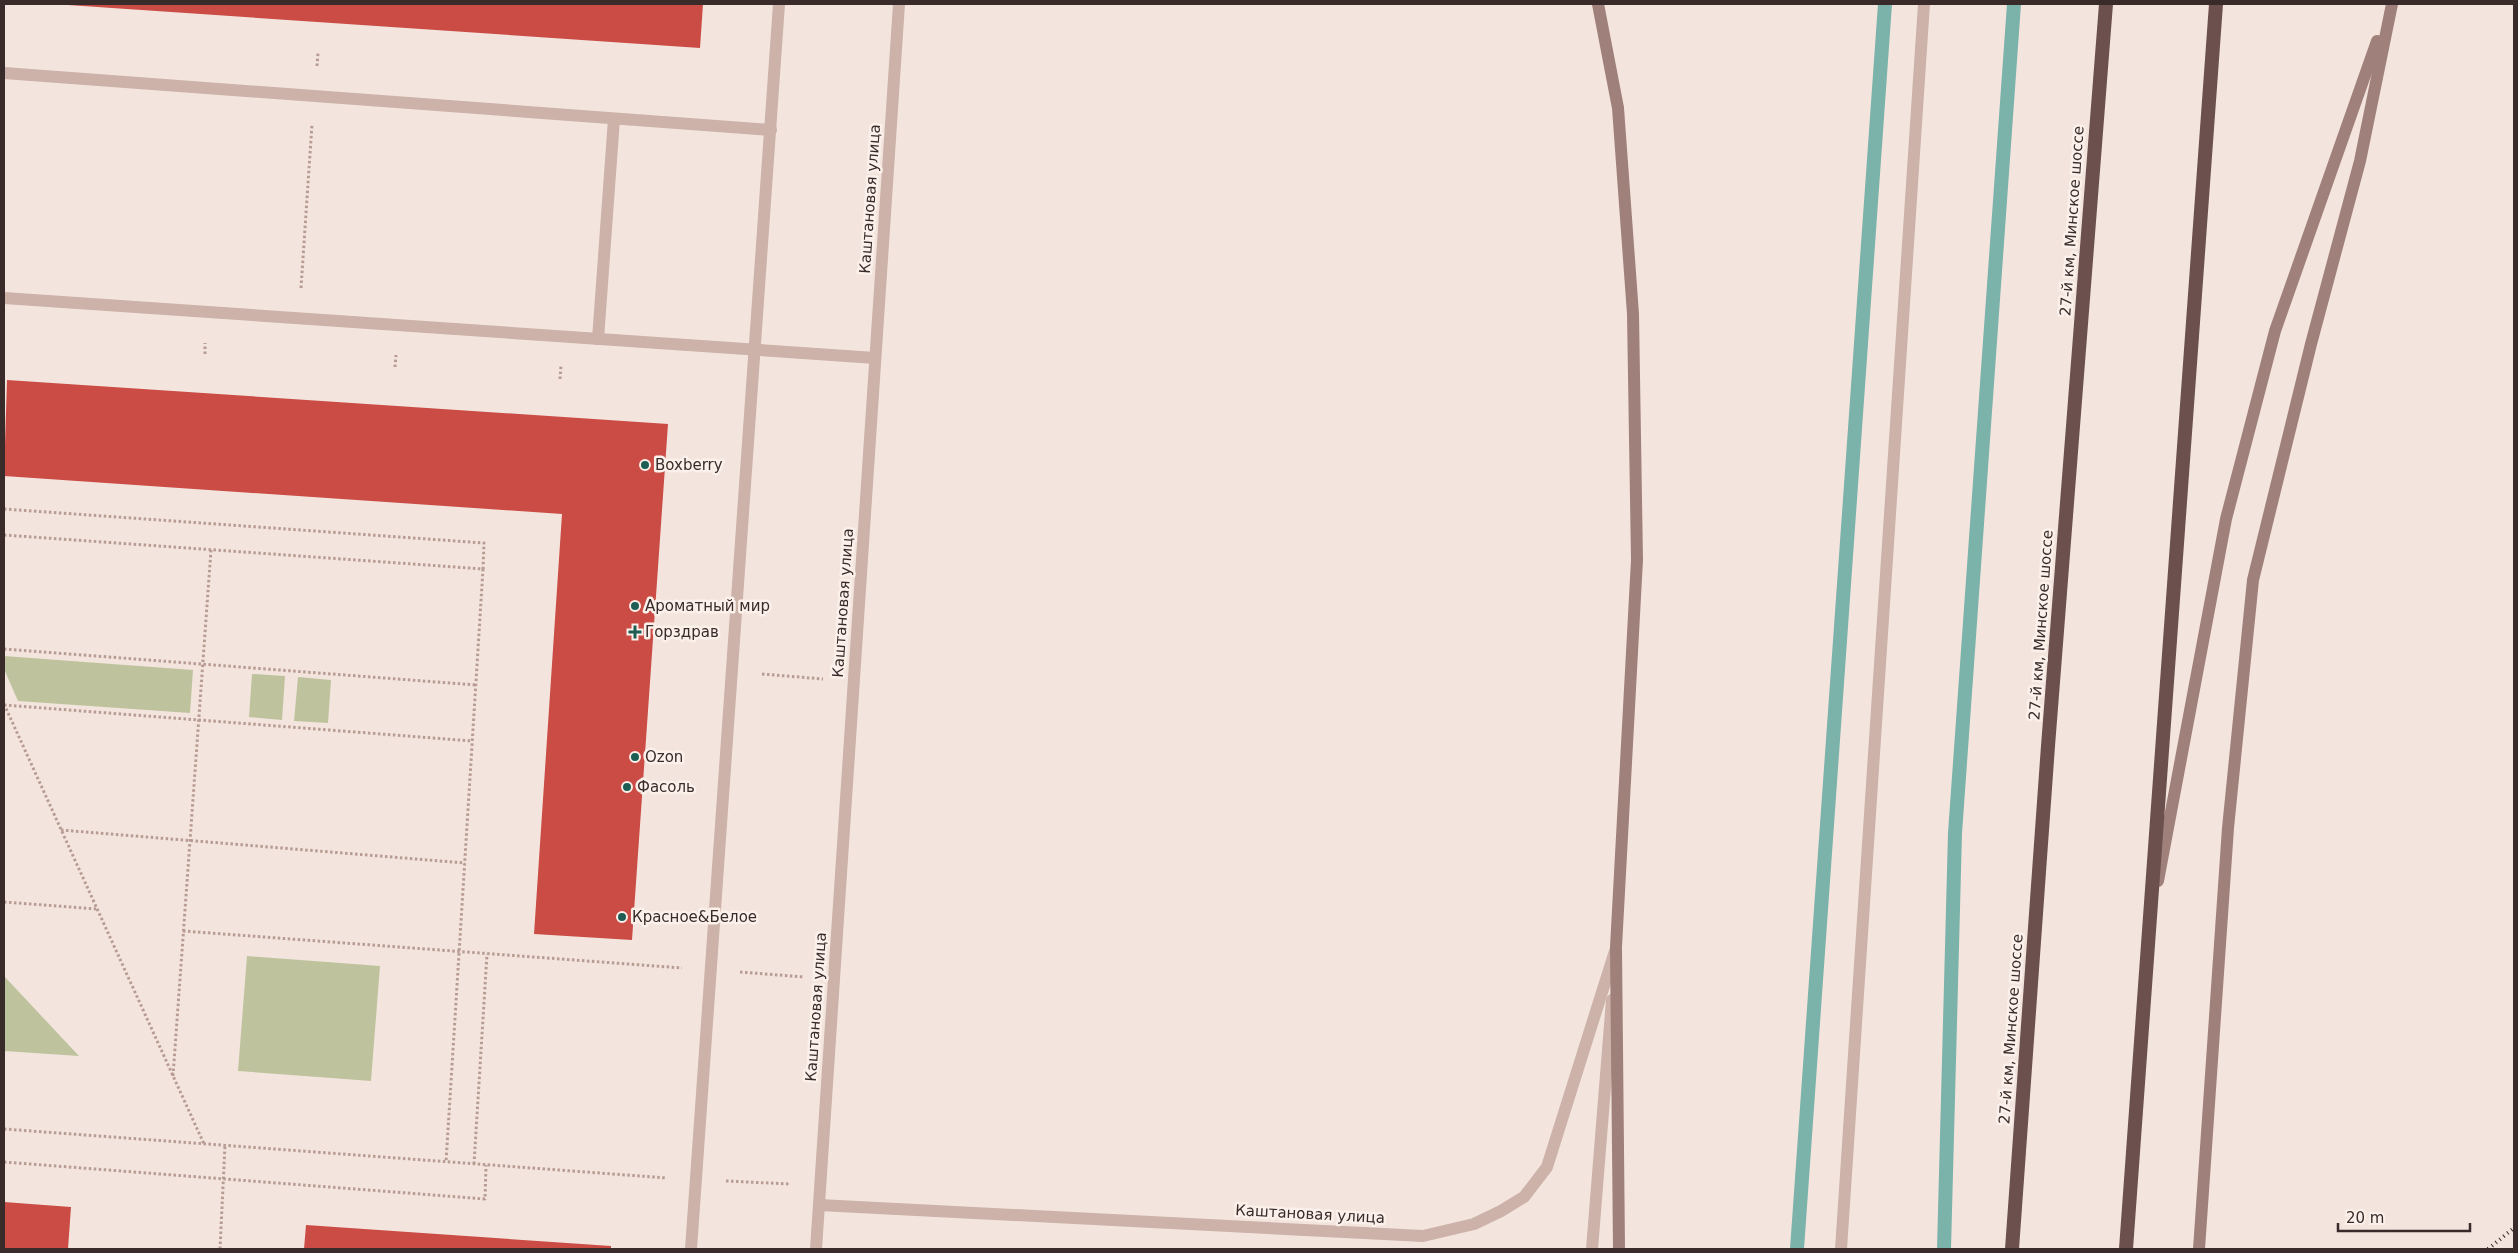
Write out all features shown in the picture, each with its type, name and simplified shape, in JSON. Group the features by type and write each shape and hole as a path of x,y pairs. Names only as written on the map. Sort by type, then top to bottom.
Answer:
{"highway":[{"name":"27-й км, Минское шоссе","path":"2012,1249 2048,746 2106,4"},
{"path":"2126,1249 2216,4"}],"main road":[{"path":"1598,4 1618,108 1634,333 1637,560 1616,947 1619,1249"},
{"path":"2150,922 2226,519 2276,331 2391,4"},
{"path":"2199,1249 2228,828 2253,580 2310,344 2360,161 2391,4"}],"street":[{"path":"690,1249 779,4"},
{"name":"Каштановая улица","path":"816,1249 899,4"},
{"path":"1841,1249 1924,4"},
{"path":"4,73 770,130"},
{"path":"598,338 614,119"},
{"path":"4,298 875,358"},
{"path":"1592,1249 1616,947"},
{"name":"Каштановая улица","path":"819,1204 1423,1236 1474,1224 1524,1197 1547,1167 1616,947"}],"path":[{"path":"299,318 318,53"},
{"path":"4,508 484,543 446,1162"},
{"path":"4,535 483,569"},
{"path":"173,1076 211,550"},
{"path":"4,649 476,685"},
{"path":"732,672 854,681"},
{"path":"204,1144 4,705 472,741"},
{"path":"62,830 465,863"},
{"path":"4,902 97,909"},
{"path":"183,931 631,965"},
{"path":"474,1164 487,954"},
{"path":"4,1129 616,1175"},
{"path":"220,1249 225,1146"},
{"path":"4,1162 485,1199 486,1165"}],"green space":[{"path":"4,656 193,670 190,713 18,701 4,669"},
{"path":"252,674 285,676 282,720 249,717"},
{"path":"298,677 331,680 328,723 294,721"},
{"path":"247,956 380,966 371,1081 238,1071"},
{"path":"4,976 79,1056 4,1051"}],"building":[{"path":"53,4 703,4 700,48"},
{"path":"7,380 668,424 632,940 534,934 562,514 4,476"},
{"path":"4,1202 71,1207 68,1249 4,1249"},
{"path":"306,1225 611,1246 611,1249 304,1249"}],"waterway":[{"path":"1797,1249 1885,4"},
{"path":"1944,1249 1955,833 2014,4"}],"railway":[{"path":"2488,1249 2514,1228"}],"place":[{"name":"Boxberry","path":"645,465"},
{"name":"Ароматный мир","path":"635,606"},
{"name":"Горздрав","path":"635,632"},
{"name":"Ozon","path":"635,757"},
{"name":"Фасоль","path":"627,787"},
{"name":"Красное&Белое","path":"622,917"}]}
